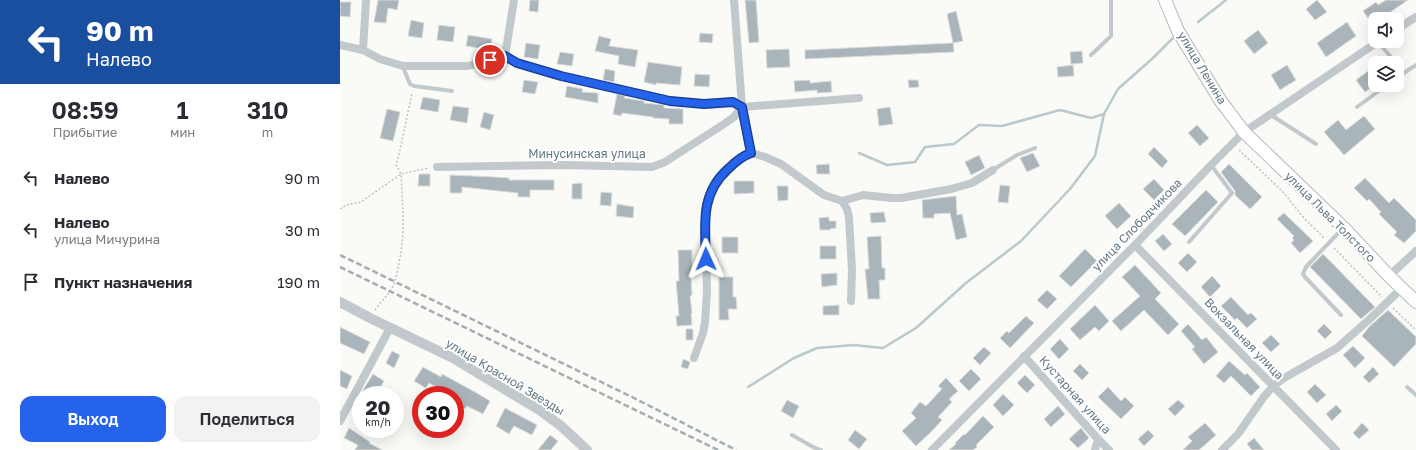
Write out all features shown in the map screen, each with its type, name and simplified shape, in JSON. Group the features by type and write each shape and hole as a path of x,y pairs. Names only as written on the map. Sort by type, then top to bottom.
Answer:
{"main road":[{"name":"улица Ленина","path":"1165,0 1178,31 1220,100 1244,132"},
{"name":"улица Льва Толстого","path":"1244,132 1344,228 1389,276 1416,302"}],"street":[{"path":"362,50 366,0"},
{"path":"505,56 514,0"},
{"path":"734,0 742,107 751,153"},
{"path":"1404,25 1416,17"},
{"path":"340,45 362,50 380,60 403,66 468,66 505,56 517,63 561,76 670,101 704,104 733,102 742,107 859,98"},
{"name":"улица Слободчикова","path":"932,450 1135,245 1244,132 1369,48"},
{"name":"Минусинская улица","path":"437,167 563,165 652,167 665,162 724,124 734,117 742,107"},
{"path":"694,358 703,333 705,322 707,291 705,212 708,197 715,182 740,158 751,153 758,154 781,164 824,195 842,201 864,195 901,198 951,189 972,183 994,169"},
{"path":"842,201 849,216 852,270 851,301"},
{"name":"Вокзальная улица","path":"1135,245 1336,450"},
{"path":"1389,276 1416,251"},
{"path":"1222,450 1238,434 1273,386 1284,378 1337,348 1372,318 1402,288"},
{"name":"улица Красной Звезды","path":"340,302 453,358 511,393 561,426 587,450"},
{"path":"340,421 390,328"},
{"name":"Кустарная улица","path":"1024,356 1098,440 1109,450"},
{"path":"1095,450 1098,440"}],"lane":[{"path":"1091,55 1111,36 1111,0"},
{"path":"1404,73 1416,65"},
{"path":"403,66 410,84 414,86 452,91"},
{"path":"1357,107 1377,92"},
{"path":"1270,114 1316,144"},
{"path":"994,169 1016,155 1036,148"},
{"path":"1189,242 1232,193 1211,165"},
{"path":"1341,314 1303,274 1306,267 1344,228"},
{"path":"1406,387 1416,395"},
{"path":"792,435 820,450"}],"path":[{"path":"370,318 390,292 395,282 403,233 401,174 396,165 414,86"},
{"path":"340,209 346,205 361,202 401,174 437,167"}],"building":[{"path":"378,0 399,0 397,10 388,8 386,23 374,22"},
{"path":"530,0 539,0 538,12 529,11"},
{"path":"745,0 756,0 759,42 749,43"},
{"path":"1317,0 1327,12 1315,20 1306,9"},
{"path":"1386,0 1408,0 1390,12 1368,12 1368,18 1363,11 1376,2 1378,5"},
{"path":"340,2 351,2 350,17 340,16"},
{"path":"956,11 963,41 953,43 947,14"},
{"path":"411,20 424,23 422,38 408,36"},
{"path":"1347,22 1356,36 1326,57 1317,43"},
{"path":"439,25 455,27 453,42 437,40"},
{"path":"1258,30 1268,43 1254,54 1244,41"},
{"path":"700,33 713,34 712,43 699,42"},
{"path":"468,35 492,39 490,50 466,46"},
{"path":"599,36 611,39 609,46 638,50 635,67 618,64 619,56 595,51"},
{"path":"526,43 540,45 538,59 524,57"},
{"path":"953,43 954,52 805,59 805,50"},
{"path":"789,49 790,67 767,68 766,50"},
{"path":"1082,51 1083,63 1071,64 1070,52"},
{"path":"560,52 574,54 572,66 557,64"},
{"path":"648,62 682,67 680,85 656,83 656,85 644,82"},
{"path":"1073,65 1074,76 1058,77 1057,67"},
{"path":"1287,65 1296,80 1280,90 1271,75"},
{"path":"605,69 615,71 614,82 603,80"},
{"path":"1368,71 1368,90 1365,92 1356,80"},
{"path":"695,74 710,75 709,87 694,86"},
{"path":"524,80 538,82 535,94 522,92"},
{"path":"810,80 810,83 831,81 832,92 817,93 817,90 795,92 794,81"},
{"path":"908,80 918,80 919,87 909,88"},
{"path":"567,86 583,89 582,92 598,93 598,103 565,97"},
{"path":"617,94 625,96 624,98 644,101 644,103 664,105 664,108 683,109 683,124 669,124 669,119 622,113 621,116 613,114"},
{"path":"423,97 440,100 438,112 420,109"},
{"path":"453,106 469,108 467,123 450,120"},
{"path":"890,107 893,124 879,126 877,109"},
{"path":"387,109 400,112 393,141 380,138"},
{"path":"484,112 494,115 490,130 480,127"},
{"path":"1364,116 1375,129 1344,155 1324,132 1338,120 1346,130"},
{"path":"1197,125 1209,138 1200,146 1188,133"},
{"path":"1154,147 1168,161 1162,168 1148,154"},
{"path":"1033,153 1040,166 1027,172 1020,158"},
{"path":"979,155 985,168 971,175 965,162"},
{"path":"829,164 830,174 817,174 816,165"},
{"path":"1229,164 1262,197 1250,209 1235,195 1235,191 1221,172"},
{"path":"419,174 430,174 430,186 418,186"},
{"path":"450,175 509,178 509,180 554,180 554,190 530,190 530,197 518,197 518,193 462,187 462,193 450,193"},
{"path":"1365,178 1389,203 1394,198 1416,220 1416,231 1404,243 1394,235 1397,232 1379,214 1381,212 1369,199 1367,201 1354,188"},
{"path":"1154,179 1164,190 1154,200 1143,189"},
{"path":"734,181 754,181 754,193 734,194"},
{"path":"582,183 582,199 572,199 572,184"},
{"path":"1000,185 1010,186 1008,203 998,202"},
{"path":"777,186 788,186 788,200 778,201"},
{"path":"1206,190 1218,202 1185,236 1172,224"},
{"path":"601,192 612,193 611,206 600,205"},
{"path":"956,196 957,215 962,214 967,237 956,240 950,213 934,214 934,218 923,218 922,200"},
{"path":"1119,203 1131,216 1117,229 1105,216"},
{"path":"617,204 634,207 633,218 616,216"},
{"path":"884,212 886,222 871,223 870,213"},
{"path":"1284,213 1313,241 1300,253 1291,243 1294,240 1292,238 1294,236 1277,219"},
{"path":"829,217 829,221 836,221 836,228 830,230 820,230 819,218"},
{"path":"1163,234 1172,244 1164,251 1155,241"},
{"path":"881,236 882,268 885,268 885,280 879,280 880,299 868,299 865,269 869,269 867,237"},
{"path":"722,237 738,237 738,253 722,253"},
{"path":"820,246 836,246 836,259 820,259"},
{"path":"1085,249 1097,261 1071,287 1059,276"},
{"path":"678,250 692,250 692,295 690,296 692,325 677,326 676,316 679,316 676,281 679,281"},
{"path":"1188,253 1197,262 1187,272 1178,263"},
{"path":"1323,254 1375,307 1361,319 1310,267"},
{"path":"1135,265 1161,293 1155,299 1179,324 1168,335 1144,310 1121,331 1112,321 1140,296 1122,277"},
{"path":"837,273 837,285 822,287 821,274"},
{"path":"1212,276 1221,286 1210,297 1201,287"},
{"path":"719,277 733,277 733,297 736,297 737,309 728,309 729,320 719,320"},
{"path":"1047,290 1057,299 1047,309 1037,300"},
{"path":"1231,297 1248,315 1251,313 1257,319 1247,328 1237,318 1235,320 1221,306"},
{"path":"839,305 839,315 823,315 823,306"},
{"path":"1095,305 1109,321 1099,331 1095,327 1080,340 1070,329"},
{"path":"1388,310 1416,337 1416,344 1394,367 1362,336 1369,327"},
{"path":"1026,316 1034,323 1010,348 1000,338 1007,331 1009,333"},
{"path":"1188,324 1202,340 1206,337 1218,352 1204,364 1192,349 1195,347 1181,331"},
{"path":"1324,324 1332,332 1325,339 1317,331"},
{"path":"340,327 370,342 364,354 340,343"},
{"path":"686,329 693,329 693,340 686,340"},
{"path":"1271,335 1280,344 1271,352 1262,343"},
{"path":"1060,339 1069,349 1059,359 1050,349"},
{"path":"1353,346 1365,358 1355,368 1343,355"},
{"path":"984,347 991,353 980,365 973,358"},
{"path":"392,351 400,355 394,368 386,363"},
{"path":"683,359 690,362 688,369 681,367"},
{"path":"1229,361 1245,375 1247,373 1260,387 1251,396 1231,376 1224,383 1216,376"},
{"path":"1080,364 1089,373 1082,380 1073,371"},
{"path":"423,367 441,377 442,374 464,386 434,386 429,383 427,386 423,386 414,381"},
{"path":"1373,367 1379,374 1369,383 1363,377"},
{"path":"971,369 981,379 969,391 959,381"},
{"path":"340,370 352,376 347,389 340,386"},
{"path":"373,374 384,381 381,386 366,386"},
{"path":"1025,375 1035,385 1027,393 1017,383"},
{"path":"946,378 958,391 949,399 952,402 938,417 942,420 916,446 902,431 916,418 911,413 920,402 926,406 942,389 938,386"},
{"path":"1315,384 1326,395 1317,403 1307,392"},
{"path":"464,386 490,401 483,414 467,406 465,409"},
{"path":"1108,387 1121,401 1125,397 1134,406 1121,419 1098,397"},
{"path":"1003,394 1014,405 1003,416 993,405"},
{"path":"787,400 799,406 793,418 781,411"},
{"path":"1178,400 1185,406 1175,416 1168,409"},
{"path":"1336,405 1342,411 1332,421 1326,414"},
{"path":"1058,406 1065,414 1051,427 1044,419"},
{"path":"505,408 537,425 532,435 514,426 509,434 496,426"},
{"path":"983,416 994,427 976,445 977,447 973,450 949,450 964,434 965,435"},
{"path":"1205,423 1216,435 1199,450 1183,450 1192,441 1188,437"},
{"path":"1362,423 1369,430 1359,439 1353,433"},
{"path":"349,428 352,430 352,438 364,438 370,442 369,443 382,450 355,450 358,445 344,438"},
{"path":"1081,428 1089,438 1078,448 1069,439"},
{"path":"855,430 867,439 859,449 848,440"},
{"path":"1148,430 1154,436 1144,446 1138,439"},
{"path":"550,435 558,441 551,450 538,450"},
{"path":"1254,438 1264,450 1252,450 1247,444"}],"waterway":[{"path":"1198,22 1226,0"},
{"path":"748,387 794,358 817,348 854,345 883,348 916,328 966,283 1021,241 1070,189 1095,156 1104,114 1118,89 1173,38"},
{"path":"859,153 887,165 915,162 925,147 954,144 979,125 1002,126 1060,110 1091,118 1104,114"}],"railway":[{"path":"340,255 632,397 736,450"},
{"path":"340,267 718,450"}],"route":[{"path":"490,60 500,56 505,56 517,63 561,76 670,101 704,104 733,102 742,107 751,153 740,158 723,173 715,182 708,197 705,212 706,259"}]}
